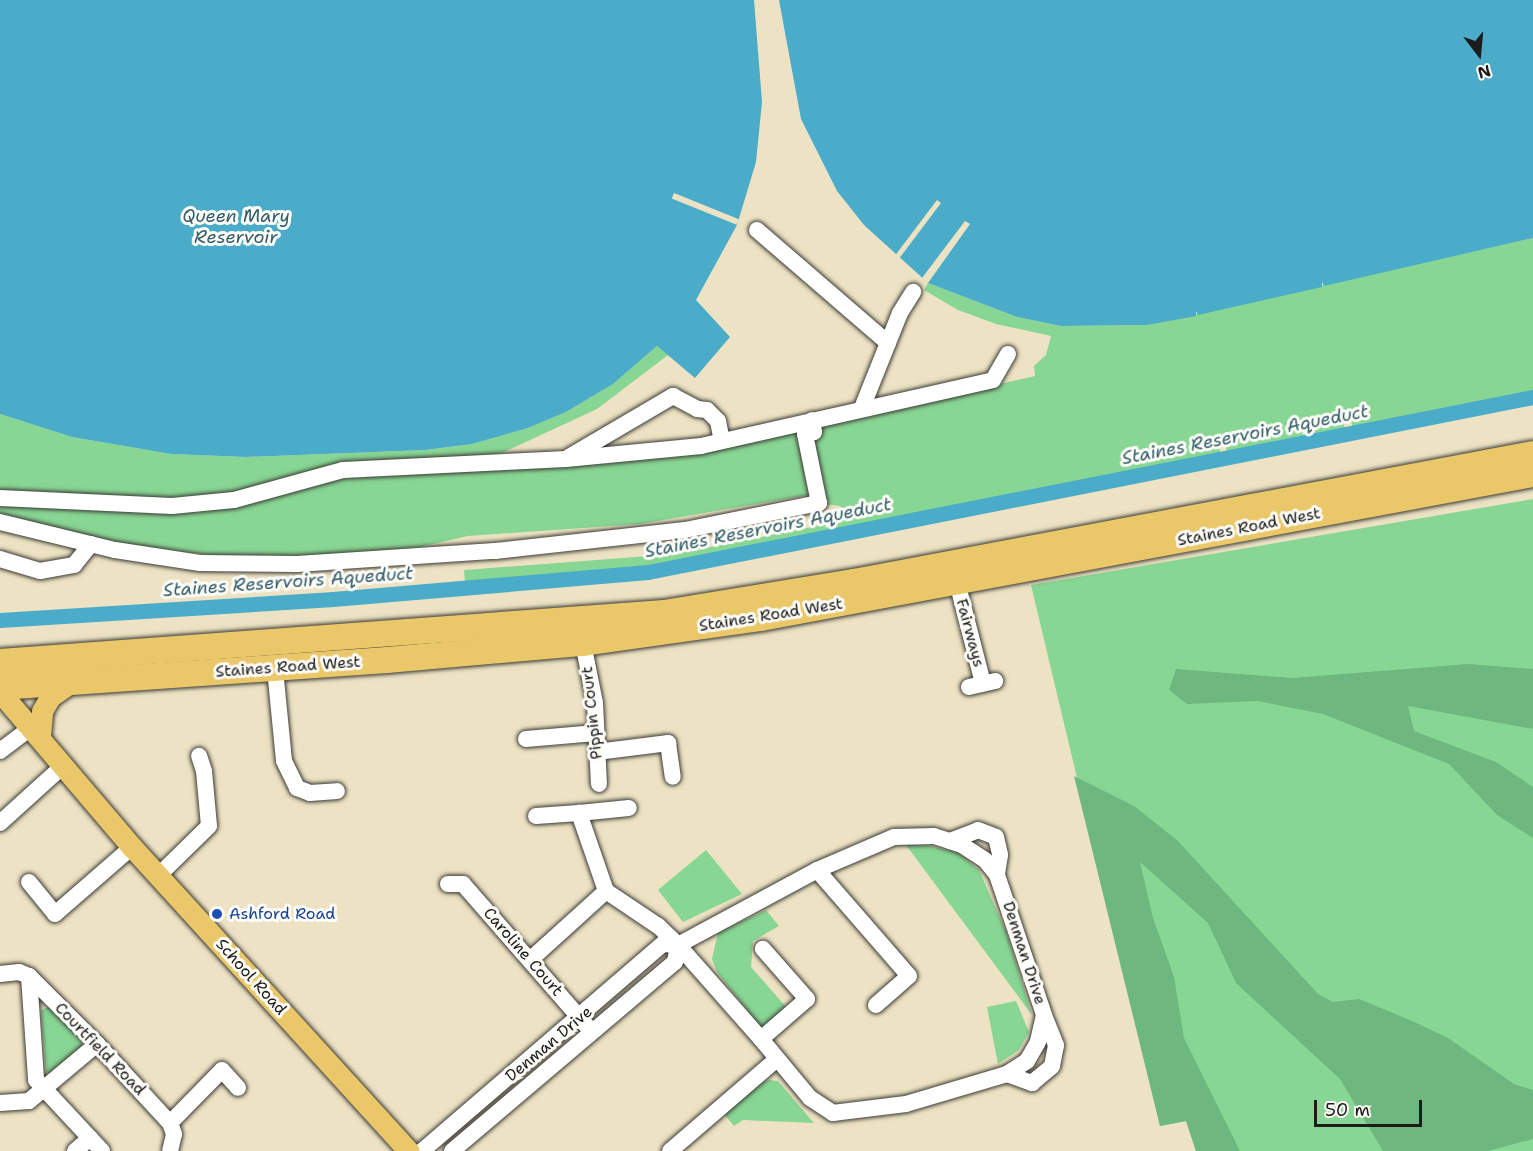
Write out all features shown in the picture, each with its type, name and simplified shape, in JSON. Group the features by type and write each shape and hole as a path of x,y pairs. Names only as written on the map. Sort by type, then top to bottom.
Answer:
{"highway":[{"name":"Staines Road West","path":"0,662 664,613 854,582 1533,454"},
{"name":"Staines Road West","path":"0,687 74,680 275,669 583,643 761,618 1533,474"}],"main road":[{"path":"36,731 46,704 62,686 74,680"},
{"name":"School Road","path":"0,692 36,731 132,847 409,1151"}],"street":[{"path":"757,230 888,342"},
{"path":"862,408 888,342 913,292"},
{"path":"0,498 172,506 234,500 343,470 566,459 722,441 993,380 1008,354"},
{"path":"566,459 673,396 698,409 707,410 718,421 722,441"},
{"path":"0,522 91,544 200,562 297,564 495,551 685,530 819,503 805,434 814,432 812,420"},
{"path":"0,559 39,571 74,565 91,544"},
{"name":"Fairways","path":"957,582 982,684"},
{"name":"Pippin Court","path":"583,643 593,691 600,784"},
{"path":"275,669 284,761 297,788 310,793 337,791"},
{"path":"0,751 36,731"},
{"path":"526,739 596,733"},
{"path":"597,752 668,743 673,777"},
{"path":"159,874 209,826 204,771 199,756"},
{"path":"0,823 64,765"},
{"path":"536,816 629,808"},
{"path":"579,813 606,891 658,926 678,945"},
{"path":"950,841 978,830 996,837 1000,855 997,875"},
{"name":"Denman Drive","path":"422,1151 580,1019 663,944 678,945 817,870 894,837 934,836 950,841 985,860 997,875 1044,1015 1038,1042 1027,1061 1007,1074 906,1104 844,1114 833,1113 810,1098 678,945"},
{"path":"29,882 55,914 132,847"},
{"path":"817,870 909,976 876,1005"},
{"name":"Caroline Court","path":"448,884 463,884 592,1032"},
{"path":"530,960 606,891"},
{"name":"Denman Drive","path":"452,1151 675,962 678,945"},
{"path":"761,1039 807,999 763,949"},
{"path":"0,974 19,972 29,976 36,1080 102,1151"},
{"name":"Courtfield Road","path":"29,976 97,1044 170,1123"},
{"path":"1007,1074 1032,1083 1052,1066 1056,1045 1044,1015"},
{"path":"0,1103 29,1101 97,1044"},
{"path":"670,1151 777,1059"},
{"path":"170,1151 174,1134 170,1123 222,1070 238,1088"},
{"path":"75,1151 90,1138"}],"green space":[{"path":"1533,238 1533,393 1353,428 1350,417 1343,418 1345,430 1227,454 1225,442 1218,442 1221,456 697,559 651,567 465,582 464,570 675,554 842,521 840,506 825,504 820,493 640,524 468,536 420,547 297,558 224,556 123,546 0,517 0,504 154,511 334,479 502,470 820,425 1035,376 1034,366 1046,355 1051,336 996,324 958,310 924,290 928,283 1017,317 1061,326 1147,325"},
{"path":"657,346 668,355 597,409 504,452 472,460 186,500 0,491 0,414 72,437 171,454 246,457 425,450 472,444 528,428 566,412 613,384"},
{"path":"1533,499 1533,1151 1196,1151 1186,1121 1160,1126 1031,585"},
{"path":"1468,664 1533,669 1533,729 1408,706 1414,731 1496,762 1533,787 1533,838 1497,815 1449,764 1323,714 1258,701 1187,704 1169,690 1176,669 1293,678"},
{"path":"1074,776 1134,806 1178,841 1318,994 1333,1002 1359,999 1412,1021 1448,1038 1514,1084 1533,1090 1533,1139 1488,1151 1383,1151 1340,1079 1236,983 1208,923 1140,862 1153,918 1174,977 1184,1038 1240,1151 1196,1151 1186,1121 1160,1126"},
{"path":"906,845 931,846 959,853 979,870 1007,934 1032,1015"},
{"path":"706,850 742,894 683,922 658,890"},
{"path":"766,910 779,926 753,941 751,967 794,1016 764,1031 717,972 712,959 718,933"},
{"path":"1016,1001 1029,1032 1019,1050 998,1064 987,1007"},
{"path":"51,1006 80,1036 83,1049 52,1074 46,1072 41,1010"},
{"path":"769,1080 778,1081 814,1123 743,1120 734,1126 724,1114 761,1083"}],"water":[{"name":"Queen Mary Reservoir","path":"0,0 754,0 762,102 756,162 737,225 696,300 730,337 695,378 657,346 613,384 566,412 528,428 472,444 425,450 246,457 171,454 72,437 0,414"},
{"path":"779,0 1533,0 1533,238 1324,286 1322,282 1322,287 1198,315 1196,311 1196,316 1147,325 1061,326 1017,317 928,283 864,225 837,191 801,119"}],"pier":[{"path":"674,193 739,219 737,225 672,199"},
{"path":"937,200 941,203 899,258 895,255"},
{"path":"965,221 970,224 928,283 922,278"}],"waterway":[{"name":"Staines Reservoirs Aqueduct","path":"0,620 333,599 648,572 1533,397"}],"place":[{"name":"Ashford Road","path":"217,914"}]}
